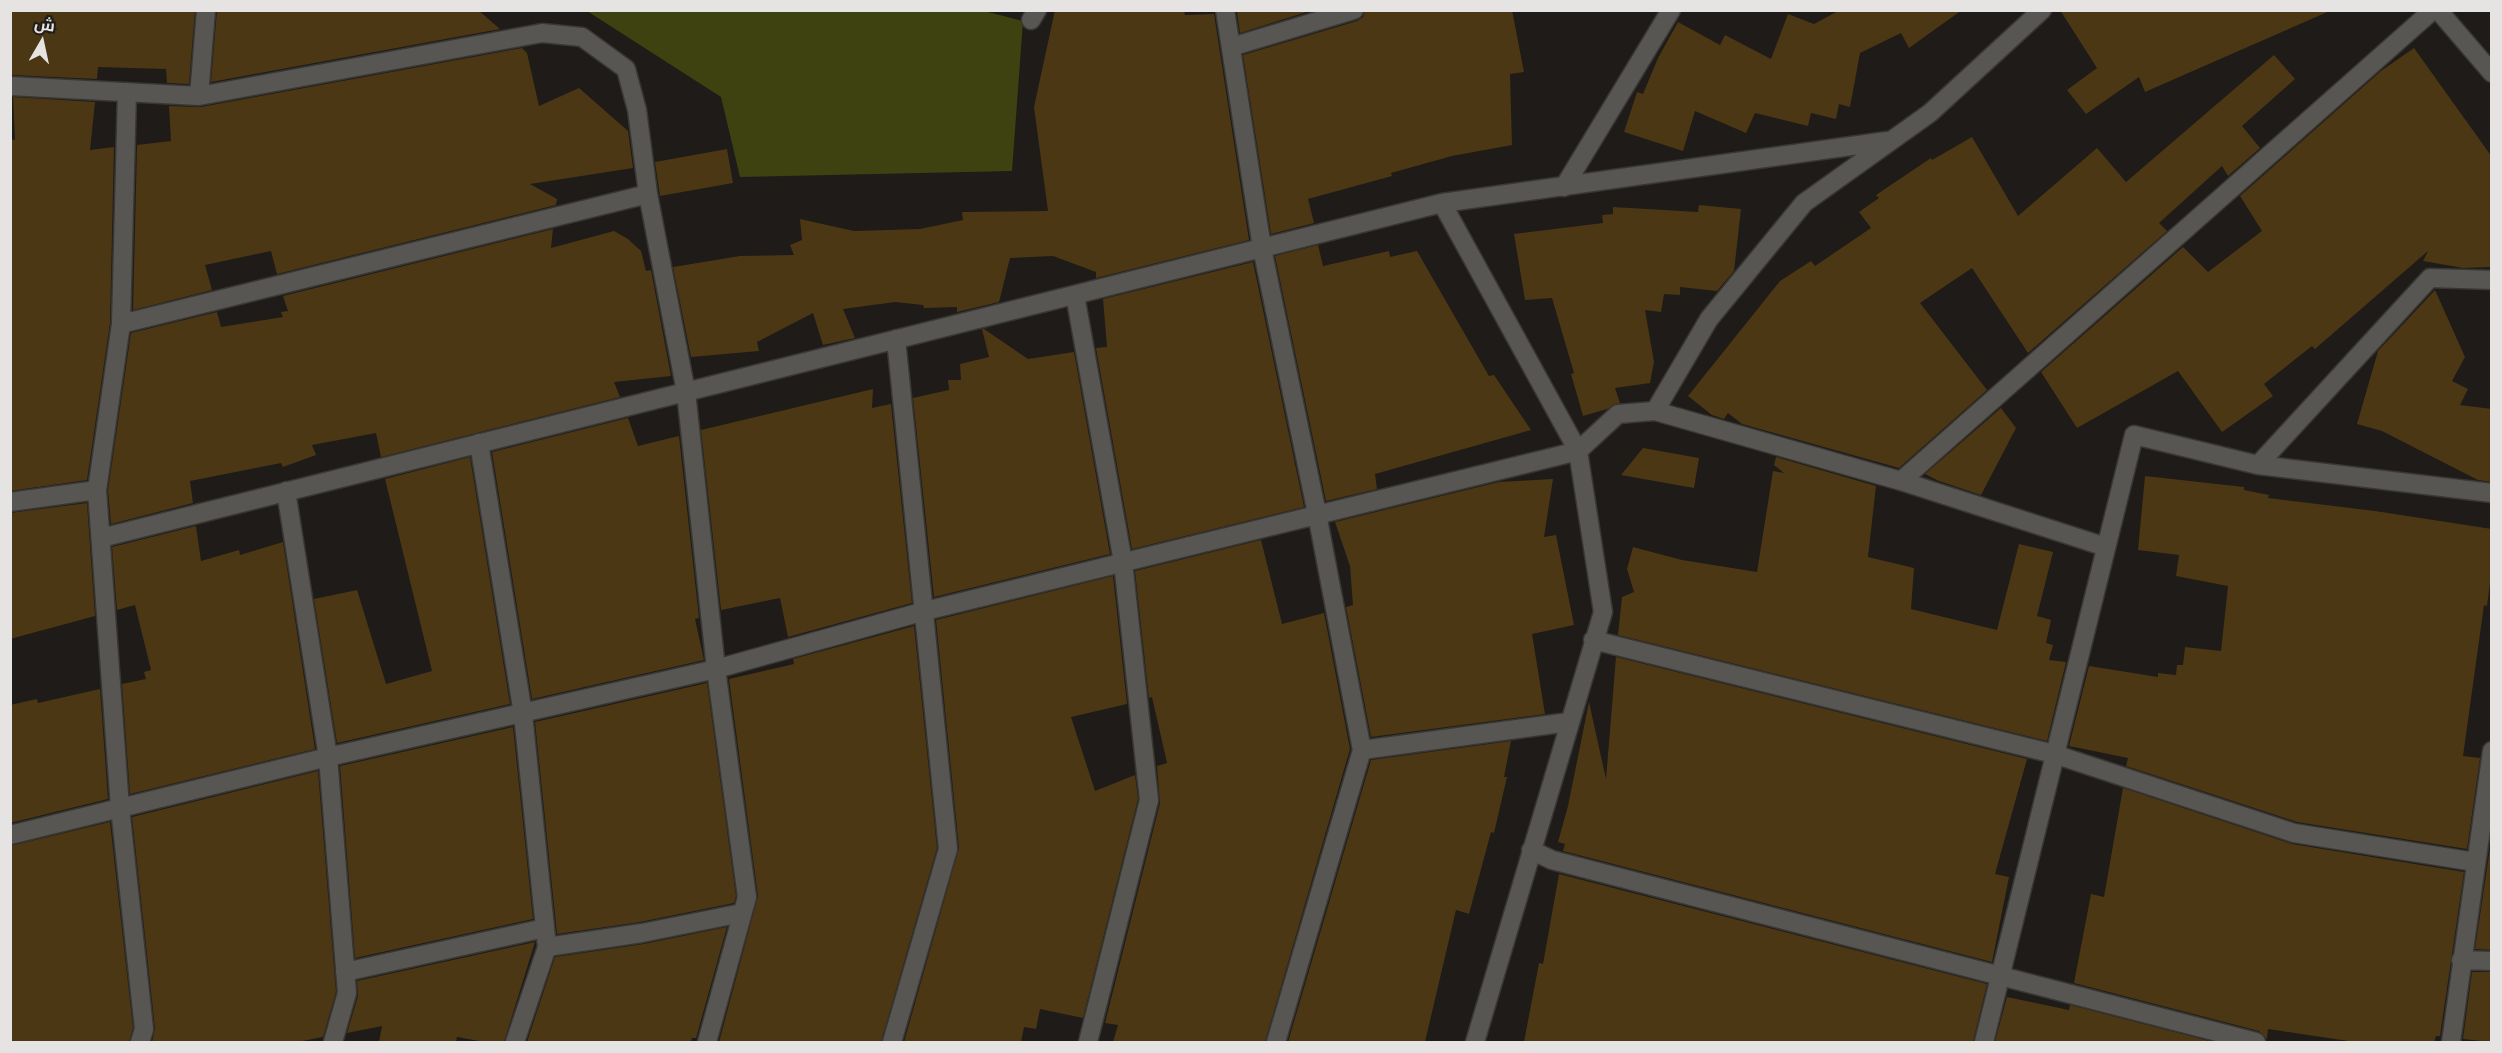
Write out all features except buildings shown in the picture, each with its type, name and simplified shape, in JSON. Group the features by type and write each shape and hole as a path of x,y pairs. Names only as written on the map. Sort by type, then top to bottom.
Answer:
{"street":[{"path":"199,96 206,10"},
{"path":"1225,10 1262,248 1317,514 1362,750 1276,1042"},
{"path":"1231,47 1354,10"},
{"path":"1564,187 1671,10"},
{"path":"1654,411 1709,319 1804,203 1930,113 2042,10"},
{"path":"1901,481 2433,10"},
{"path":"2438,10 2492,73"},
{"path":"10,86 199,96 542,33 582,37 627,69 638,110 648,194 686,392 716,669 747,897 707,1042"},
{"path":"127,92 122,324 97,490 120,808 144,1029 140,1042"},
{"path":"101,538 1442,203 1891,141"},
{"path":"122,324 648,194"},
{"path":"1442,203 1578,451 1603,612 1475,1042"},
{"path":"2258,465 2430,278 2492,280"},
{"path":"1074,295 1123,562 1149,800 1088,1042"},
{"path":"892,1042 948,849 896,339"},
{"path":"10,835 328,757 716,669 925,611 1578,451 1618,414 1654,411 1901,481 2106,547"},
{"path":"1984,1042 2134,435 2258,465 2492,492"},
{"path":"479,443 523,714 547,947 515,1042"},
{"path":"10,502 97,490"},
{"path":"286,491 328,757 347,993 333,1042"},
{"path":"1593,640 2054,754 2294,833 2475,862"},
{"path":"1362,750 1569,722"},
{"path":"2451,1042 2492,751"},
{"path":"1531,850 1552,860 2256,1042"},
{"path":"547,947 642,933 742,913"},
{"path":"345,972 545,928"},
{"path":"2461,960 2492,961"}],"green space":[{"path":"980,10 1023,21 1012,171 740,177 721,97 587,11"}]}
